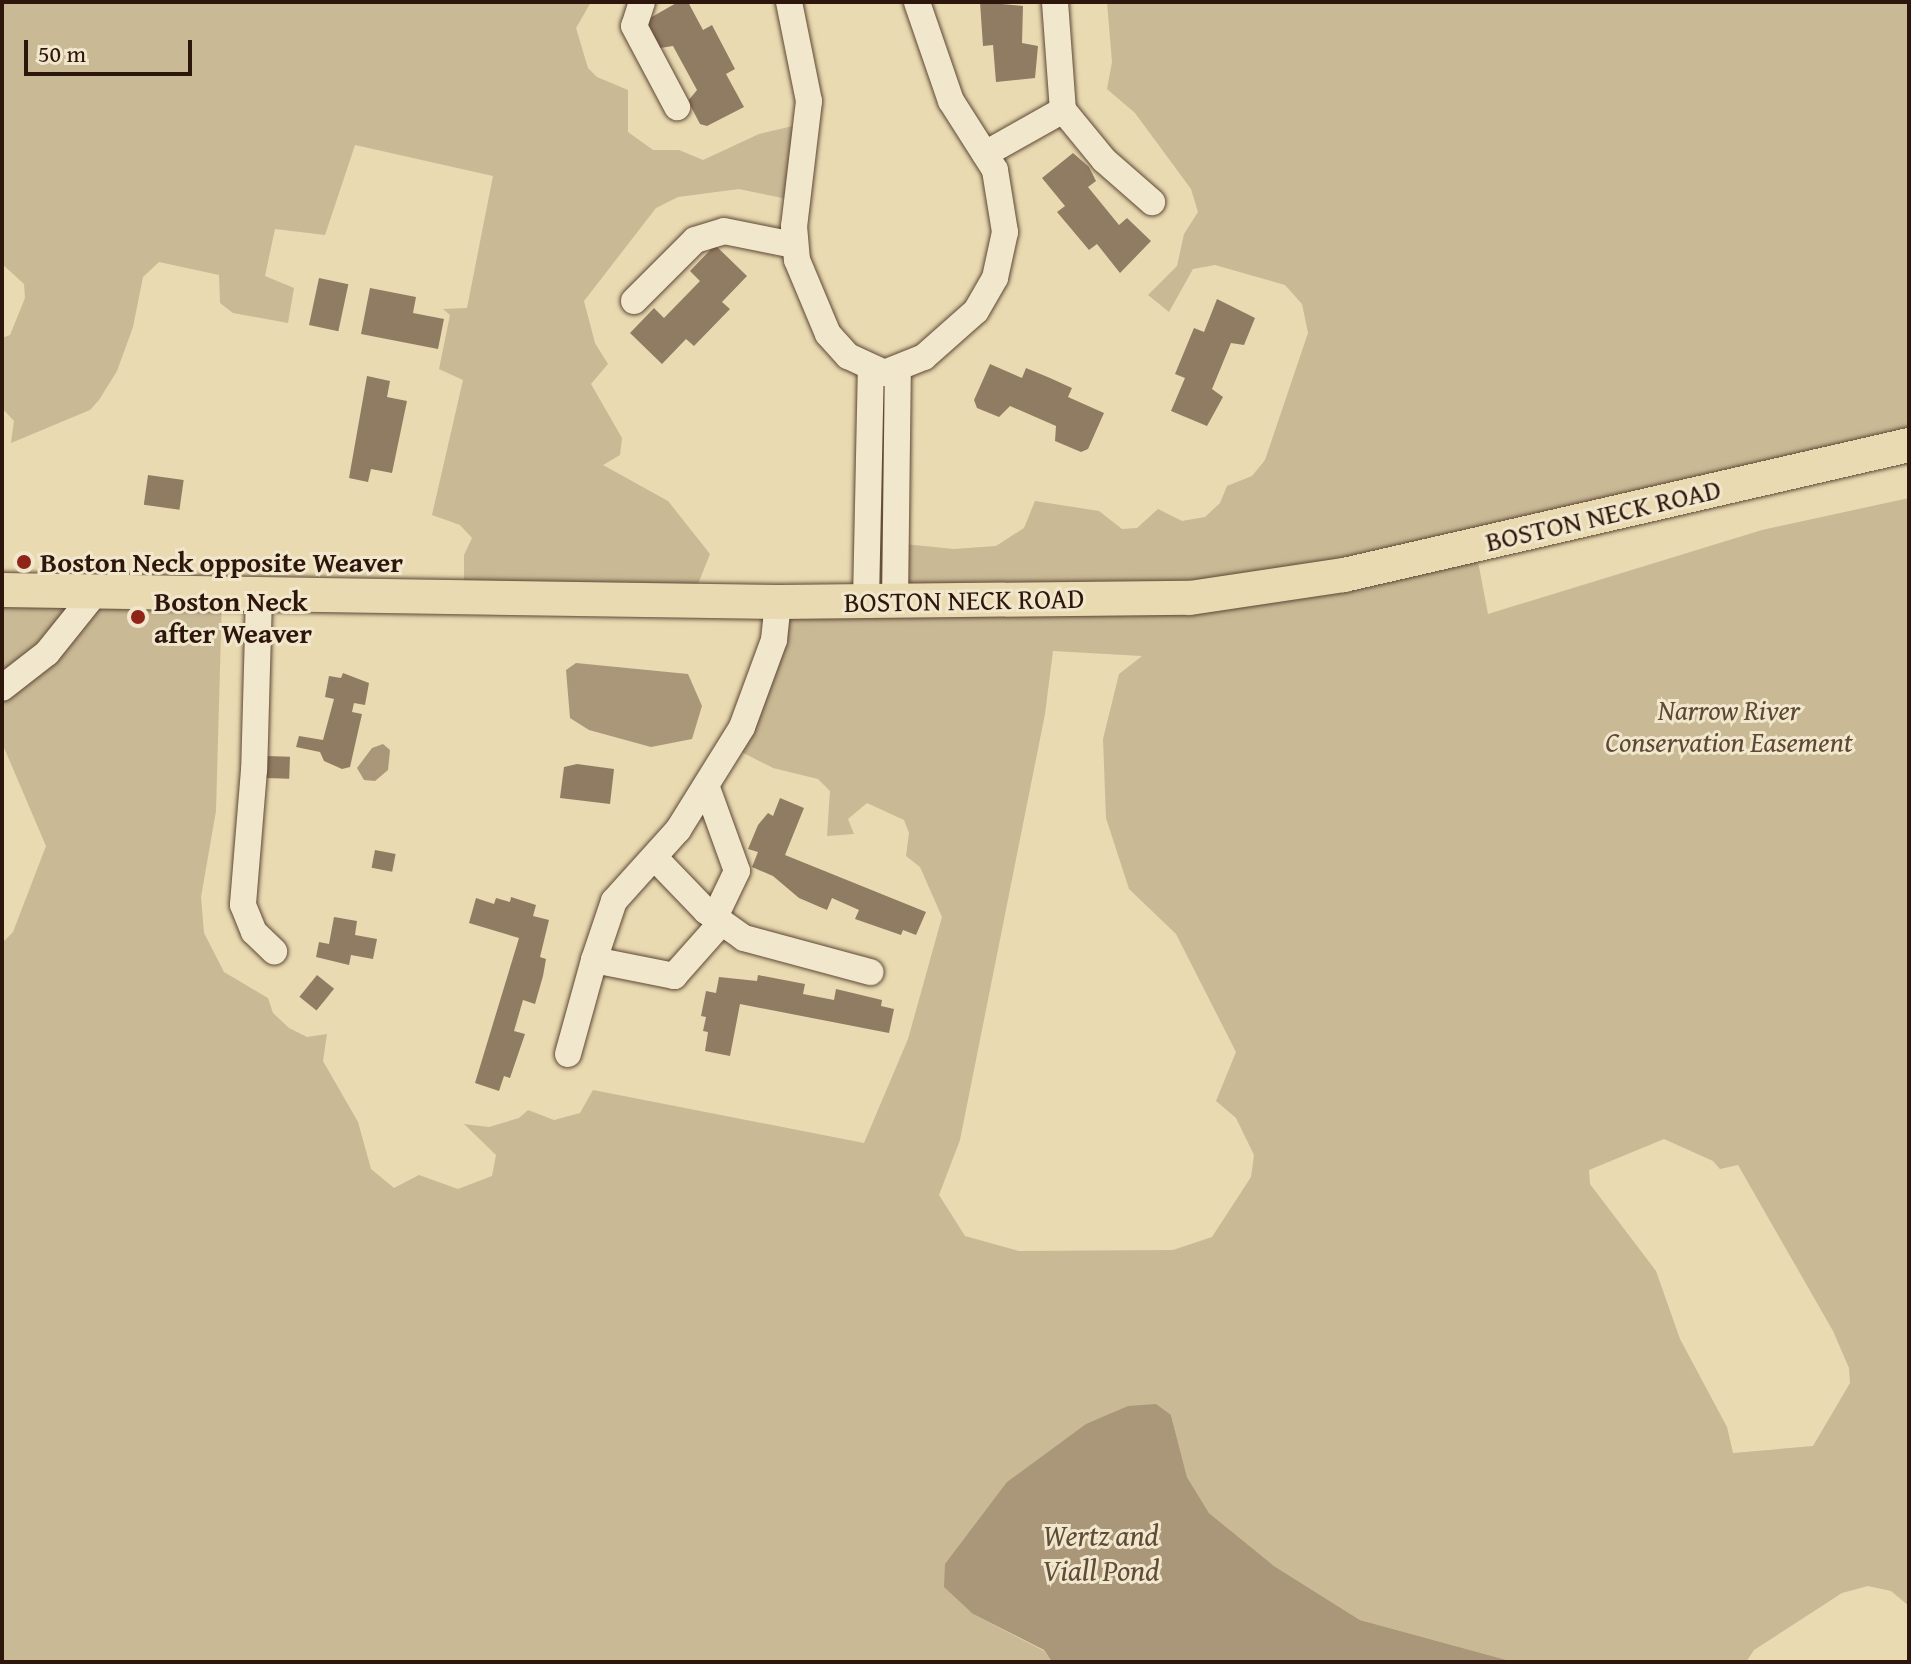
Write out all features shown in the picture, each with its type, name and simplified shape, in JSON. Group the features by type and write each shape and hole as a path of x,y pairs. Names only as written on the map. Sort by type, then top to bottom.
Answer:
{"main road":[{"name":"BOSTON NECK ROAD","path":"2,590 778,602 1190,598 1328,577 1909,445"}],"street":[{"path":"642,2 634,26 677,107"},
{"path":"789,2 809,101 794,245 805,291 828,334 871,371 898,370 945,342 976,311 995,278 1003,251 1004,201 985,154 951,101 917,2"},
{"path":"1055,2 1063,110 1104,160 1152,202"},
{"path":"985,154 1063,110"},
{"path":"634,301 695,240 724,231 794,245"},
{"path":"880,602 896,511 898,370"},
{"path":"871,371 869,511 880,602"},
{"path":"869,511 896,511"},
{"path":"2,688 47,653 96,592"},
{"path":"259,596 254,770 243,905 254,932 274,951"},
{"path":"568,1054 614,901 655,858 707,788 759,687 774,640 778,602"},
{"path":"594,960 674,976 719,920 737,871 707,788"},
{"path":"655,858 719,920 776,950 870,972"}],"green space":[{"path":"2,2 591,2 576,28 588,68 597,77 628,90 628,132 653,150 679,150 703,160 759,134 810,122 801,202 739,189 678,197 656,208 584,301 595,343 608,364 591,384 622,438 620,455 603,465 668,501 710,554 692,599 464,597 464,555 472,538 460,525 432,515 463,380 439,369 450,315 443,309 467,308 493,176 355,145 325,235 275,229 265,276 294,288 288,323 233,313 220,303 219,275 159,262 143,277 133,327 117,371 99,400 90,410 11,443 14,421 2,408 2,338 10,335 25,298 24,284 2,264"},
{"name":"Narrow River Conservation Easement","path":"1107,2 1909,2 1909,448 1477,556 1488,614 1762,530 1909,498 1909,1606 1891,1591 1868,1586 1842,1593 1754,1650 1746,1662 1514,1662 1360,1620 1274,1566 1209,1513 1187,1477 1171,1415 1086,1424 1070,1440 973,1614 1044,1651 1052,1662 2,1662 2,943 13,932 46,846 2,743 2,591 222,597 216,811 201,897 204,933 224,972 268,998 273,1013 289,1028 307,1037 327,1034 323,1061 358,1122 371,1169 394,1188 419,1175 458,1189 492,1176 496,1155 464,1124 489,1127 519,1118 528,1110 554,1120 580,1113 593,1090 864,1143 908,1039 942,917 920,867 906,856 909,833 904,820 867,803 848,819 854,834 827,836 830,791 818,779 773,768 736,749 778,608 875,606 880,513 890,511 904,544 954,549 996,546 1024,528 1035,501 1099,511 1122,529 1137,528 1158,509 1182,521 1205,517 1220,503 1227,486 1252,476 1265,460 1308,333 1302,304 1285,285 1215,265 1193,269 1169,312 1148,295 1177,266 1184,234 1198,212 1191,189 1135,113 1107,89 1112,62","holes":["1053,651 1142,656 1119,674 1103,739 1106,818 1129,889 1176,934 1236,1052 1216,1101 1236,1118 1254,1155 1251,1177 1212,1237 1173,1250 1019,1251 965,1236 939,1195 960,1140 1045,714","1664,1139 1713,1161 1720,1169 1738,1165 1833,1331 1849,1368 1850,1383 1813,1446 1733,1453 1727,1427 1680,1339 1656,1271 1590,1184 1589,1170"]}],"water":[{"path":"576,663 688,674 702,706 692,739 651,747 589,730 570,718 566,670"},
{"path":"383,744 390,750 388,770 375,781 364,780 357,768 372,748"},
{"name":"Wertz and Viall Pond","path":"1156,1404 1171,1415 1187,1477 1209,1513 1274,1566 1360,1620 1514,1662 1052,1662 1044,1650 973,1614 944,1587 945,1564 1007,1482 1086,1424 1128,1406"}],"building":[{"path":"678,2 688,2 703,30 712,25 735,69 726,74 744,107 707,126 700,124 688,101 697,90 673,46 660,48 648,24 650,18"},
{"path":"980,2 1023,6 1022,43 1038,46 1035,78 996,82 993,45 983,46"},
{"path":"1073,153 1089,167 1096,181 1088,187 1119,225 1127,218 1151,241 1120,273 1097,244 1089,250 1057,212 1065,206 1042,178"},
{"path":"715,245 747,276 722,302 730,309 694,346 686,339 662,364 630,333 654,308 664,318 700,281 690,271"},
{"path":"319,278 348,284 338,331 309,325"},
{"path":"370,288 416,297 413,313 444,319 438,349 361,334"},
{"path":"1217,299 1255,318 1244,345 1231,343 1212,389 1223,397 1207,426 1171,411 1185,378 1175,374 1194,328 1204,332"},
{"path":"990,364 1022,378 1026,368 1050,378 1072,388 1068,397 1104,413 1088,449 1081,452 1055,441 1056,426 1010,406 999,417 977,408 974,400"},
{"path":"367,376 390,381 387,397 407,401 392,473 371,469 368,482 349,478"},
{"path":"148,475 184,480 179,510 144,505"},
{"path":"343,673 369,683 365,705 354,703 352,712 362,714 350,767 342,769 324,761 320,752 296,747 299,736 323,740 334,699 325,697 329,676 341,678"},
{"path":"266,756 290,757 289,779 265,778"},
{"path":"577,764 614,769 610,804 560,798 564,767"},
{"path":"780,798 804,808 785,855 926,912 916,935 903,930 901,935 855,919 859,910 832,898 827,910 799,898 773,876 752,867 758,852 748,849 758,825 768,813 773,816"},
{"path":"375,850 396,854 392,872 372,868"},
{"path":"511,897 536,905 533,916 549,920 540,957 546,959 535,1004 523,1000 514,1031 525,1034 510,1078 504,1076 499,1091 475,1083 519,938 469,923 476,898 494,904 496,898 510,902"},
{"path":"334,917 357,921 355,935 377,939 373,959 351,955 349,965 316,957 319,942 329,944"},
{"path":"317,975 334,989 316,1011 299,997"},
{"path":"758,975 805,984 803,994 834,1000 836,989 882,1000 881,1006 894,1009 889,1033 740,1004 730,1056 705,1051 708,1032 703,1031 706,1017 701,1016 706,991 716,993 719,977 757,981"}],"place":[{"name":"Boston Neck opposite Weaver","path":"24,562"},
{"name":"Boston Neck after Weaver","path":"138,617"}]}
